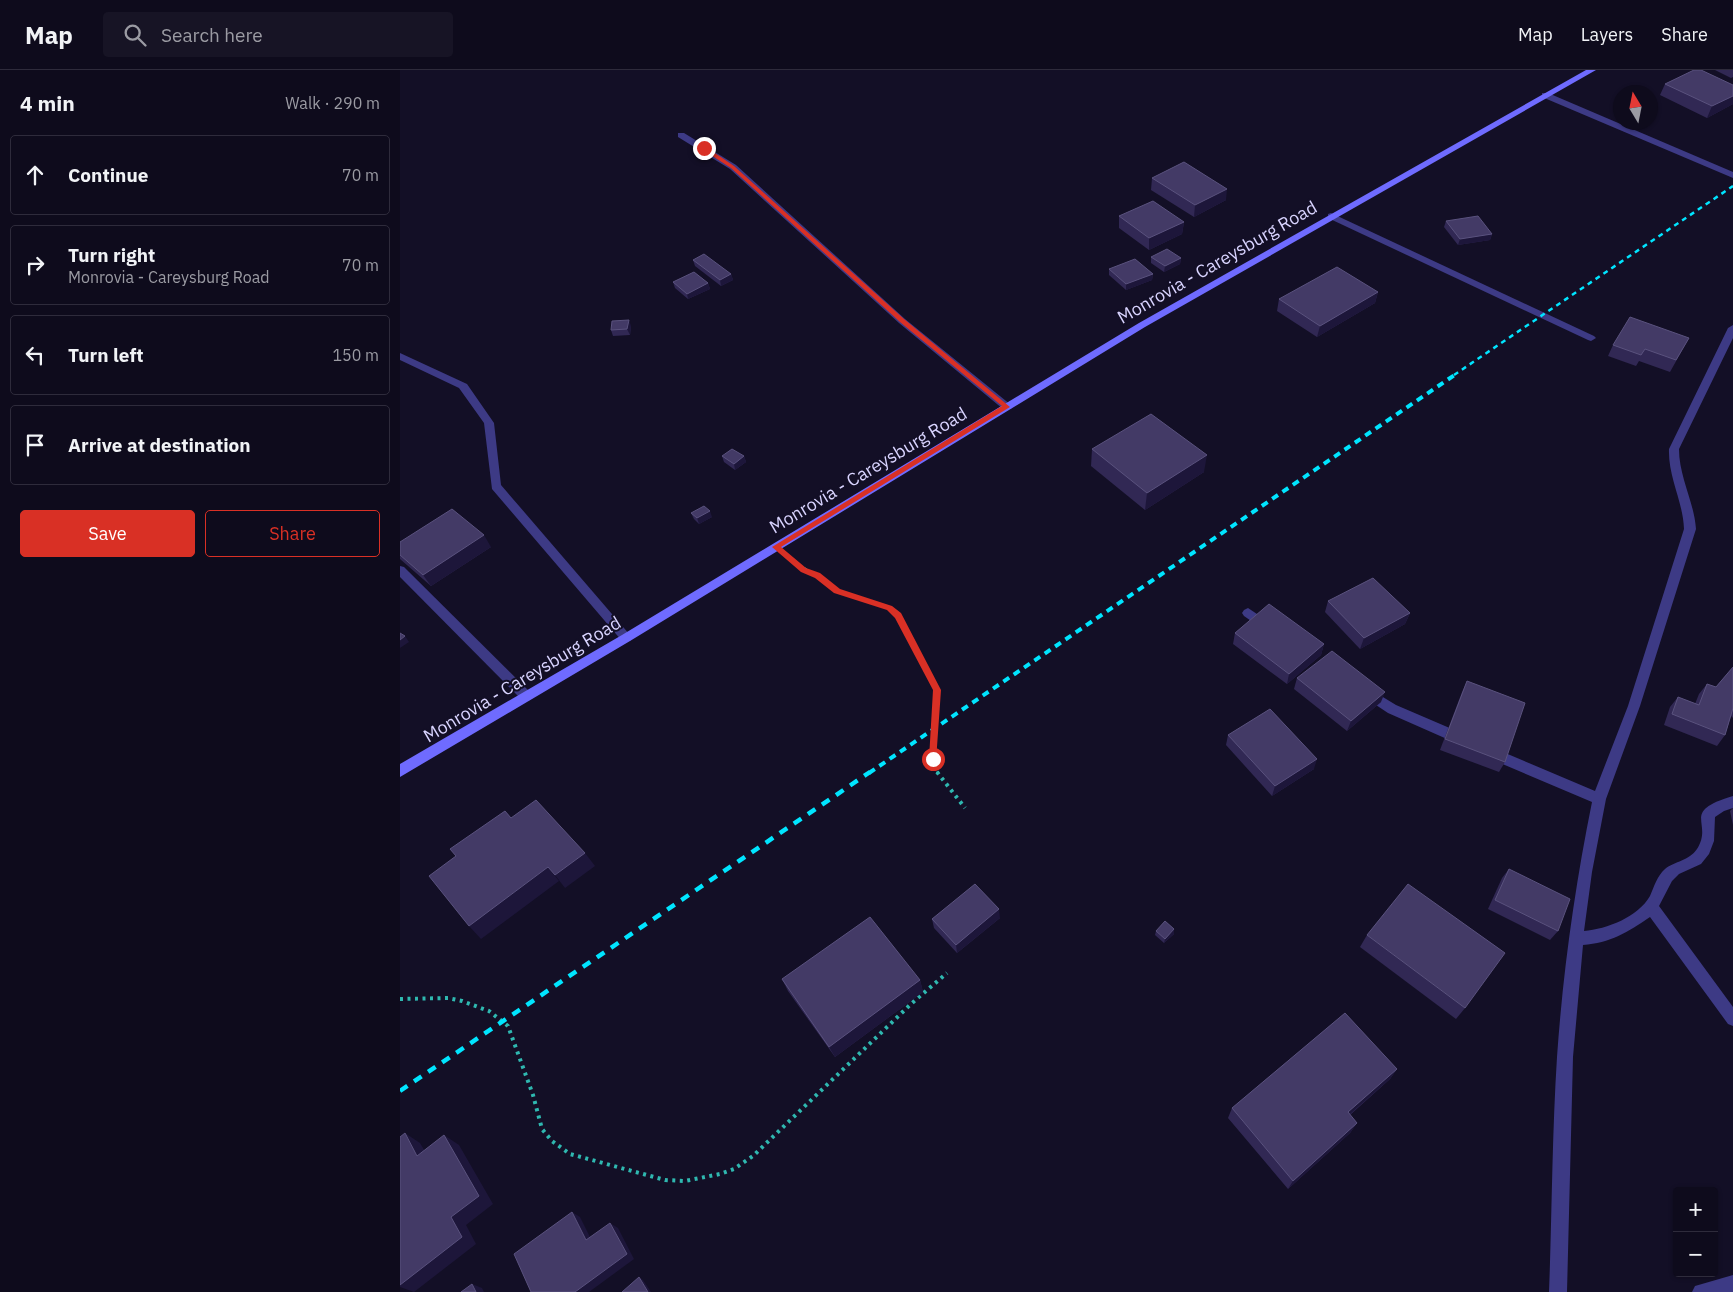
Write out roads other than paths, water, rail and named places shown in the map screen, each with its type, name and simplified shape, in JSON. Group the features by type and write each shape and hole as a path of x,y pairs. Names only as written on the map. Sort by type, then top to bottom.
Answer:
{"main road":[{"name":"Monrovia - Careysburg Road","path":"400,771 626,638 1142,325 1331,216 1592,70"}],"street":[{"path":"1545,95 1733,175"},
{"path":"681,136 732,167 902,320 1007,407"},
{"path":"1331,216 1591,338"},
{"path":"1558,1292 1565,1057 1576,938 1585,872 1599,799 1634,706 1690,529 1690,515 1673,460 1674,449 1733,328"},
{"path":"400,356 463,386 489,423 496,486 626,638"},
{"path":"400,570 526,696"},
{"path":"1248,613 1277,633"},
{"path":"1360,688 1392,709 1599,799"},
{"path":"1576,938 1606,935 1618,931 1651,907 1664,880 1670,873 1692,864 1705,849 1708,814 1712,810 1733,802"},
{"path":"1651,907 1733,1019"},
{"path":"1701,1292 1733,1284"}],"railway":[{"path":"1454,375 1733,186"},
{"path":"869,773 1456,374"},
{"path":"400,1091 870,772"}]}
